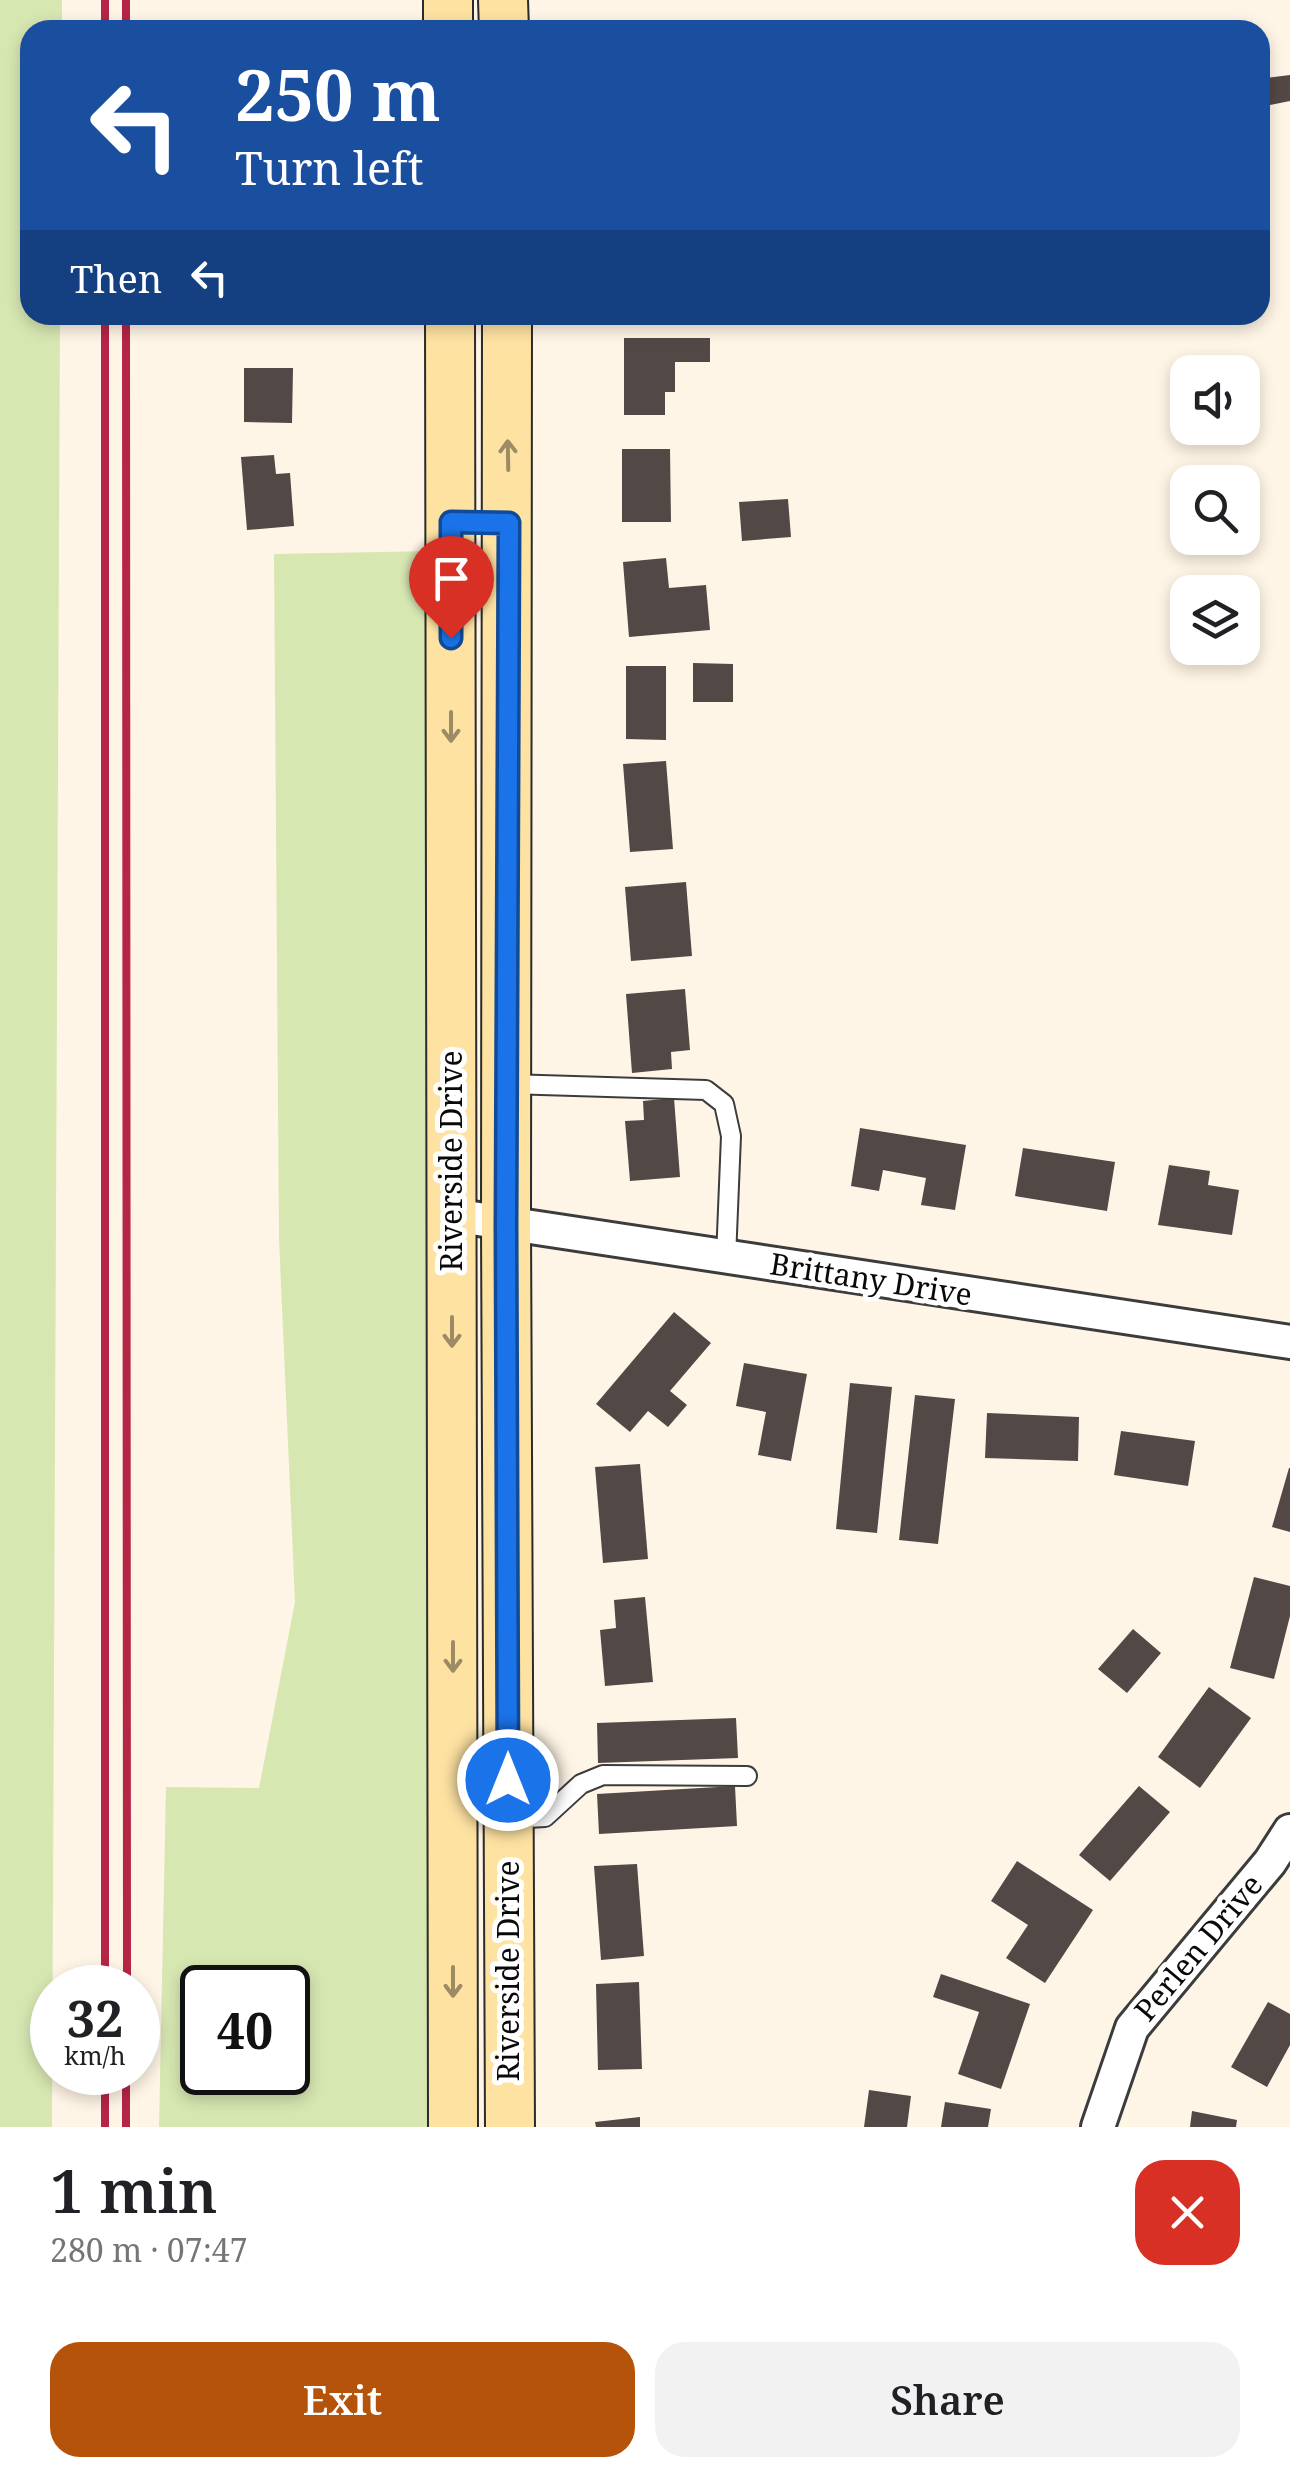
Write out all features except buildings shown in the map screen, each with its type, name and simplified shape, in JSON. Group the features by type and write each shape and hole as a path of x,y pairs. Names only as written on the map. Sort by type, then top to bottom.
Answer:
{"street":[{"name":"Riverside Drive","path":"450,325 453,2127"},
{"name":"Riverside Drive","path":"506,325 510,2127"},
{"path":"451,522 509,523"},
{"name":"Brittany Drive","path":"452,1215 1290,1342"},
{"name":"Perlen Drive","path":"1098,2127 1132,2028 1270,1862 1290,1831"}],"lane":[{"path":"506,1084 706,1090 724,1104 731,1136 726,1258"},
{"path":"508,1819 545,1818 580,1784 602,1775 747,1776"}],"green space":[{"path":"0,0 62,0 62,20 20,20 20,325 60,325 53,1965 30,1965 30,2095 52,2095 52,2127 0,2127"},
{"path":"434,551 427,2127 159,2127 166,1787 259,1788 295,1602 279,1239 274,554"}],"railway":[{"path":"105,0 105,20"},
{"path":"126,0 126,20"},
{"path":"105,325 105,1965"},
{"path":"126,325 127,1965"},
{"path":"105,2095 105,2127"},
{"path":"126,2095 126,2127"}],"route":[{"path":"451,638 451,522 509,523 508,1780"}]}
